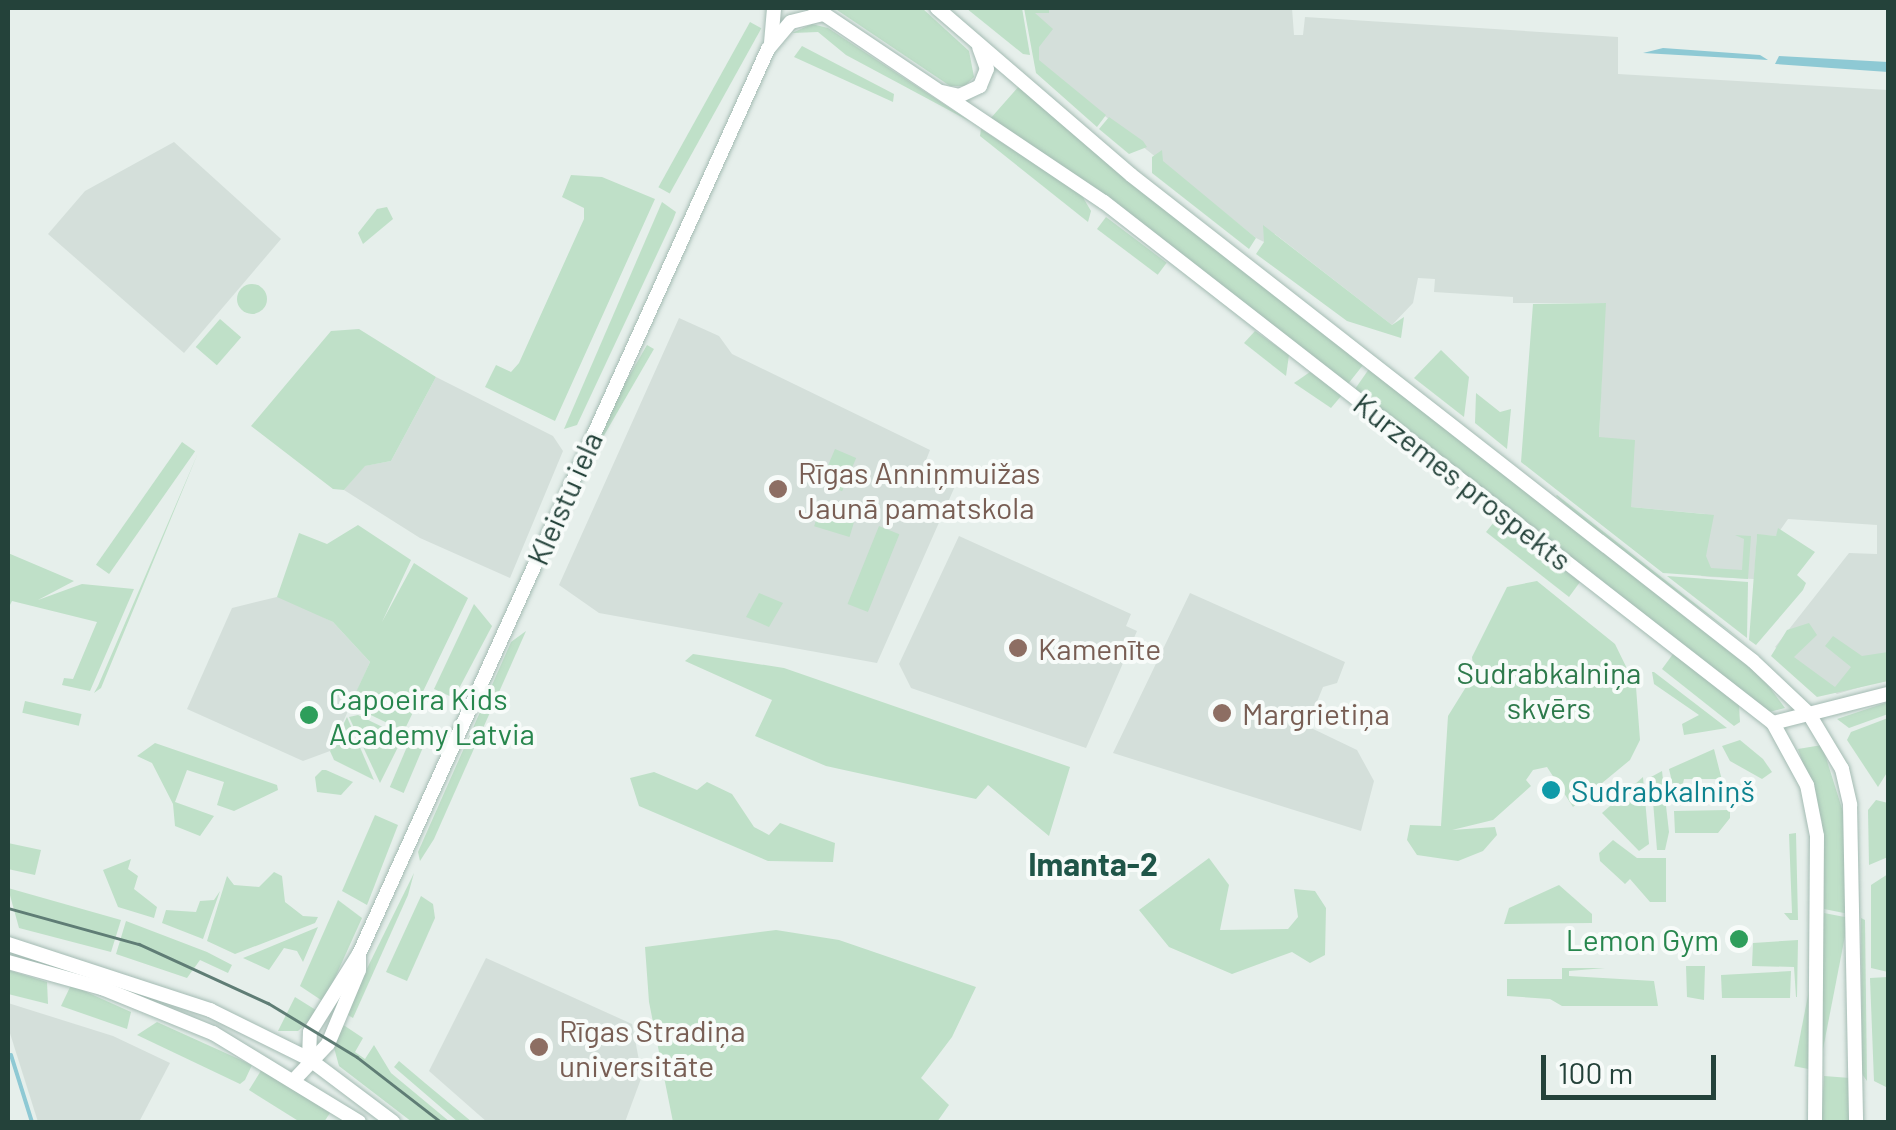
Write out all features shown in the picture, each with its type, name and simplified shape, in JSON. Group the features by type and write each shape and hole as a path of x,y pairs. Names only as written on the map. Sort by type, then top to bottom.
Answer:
{"main road":[{"name":"Kleistu iela","path":"309,1060 310,1032 359,954 771,43 774,8"},
{"name":"Kurzemes prospekts","path":"936,8 1132,175 1753,662 1809,714 1842,769 1850,805 1856,1122"},
{"path":"771,43 791,22 819,11"},
{"name":"Kurzemes prospekts","path":"819,11 1104,202 1773,723 1800,769 1815,821 1814,1122"},
{"path":"941,92 959,96 980,86 986,60 977,44"},
{"path":"1773,723 1888,694"},
{"path":"8,944 210,1010 309,1060 393,1122"},
{"name":"Kleistu iela","path":"295,1079 330,1039 360,970 359,954"},
{"path":"8,962 143,1003 295,1079 359,1122"}],"shaded area":[{"path":"1029,8 1292,8 1294,35 1303,35 1305,17 1618,37 1618,74 1888,90 1888,679 1837,694 1775,647 1849,553 1877,554 1877,525 1788,519 1776,536 1757,535 1754,579 1710,577 1701,576 1705,514 1631,507 1599,438 1605,303 1513,303 1513,297 1434,292 1435,279 1418,278 1413,303 1392,325 1275,234 1264,242 1256,238 1038,62"},
{"path":"174,142 281,239 184,353 48,234 85,191"},
{"name":"Rīgas Anniņmuižas Jaunā pamatskola","path":"679,318 719,336 732,354 930,450 923,468 956,484 877,663 599,613 559,585"},
{"path":"436,377 553,436 563,451 510,578 420,538 344,490 364,466 391,461"},
{"name":"Kamenīte","path":"959,536 1131,614 1126,626 1137,631 1086,748 911,688 899,664"},
{"name":"Margrietiņa","path":"1190,593 1345,662 1337,683 1323,687 1307,726 1357,750 1374,781 1361,831 1113,753"},
{"path":"281,596 333,622 370,662 330,751 303,761 187,709 232,608"},
{"name":"Rīgas Stradiņa universitāte","path":"486,958 632,1024 642,1076 625,1122 487,1122 429,1071"},
{"path":"8,1003 113,1036 170,1063 139,1122 38,1122 8,1027"}],"green space":[{"path":"834,8 922,8 969,51 974,77 965,86 950,86"},
{"path":"966,8 1022,8 1030,55 1023,54"},
{"path":"1024,8 1049,8 1049,13 1035,13 1053,29 1039,47 1039,60 1106,115 1097,127 1036,73"},
{"path":"750,22 761,28 670,194 658,187"},
{"path":"812,24 828,28 971,122 846,55 818,32 792,33"},
{"path":"802,46 894,94 893,102 794,57"},
{"path":"1019,86 1363,365 1348,384 1089,184 990,119"},
{"path":"1109,117 1147,147 1129,154 1099,129"},
{"path":"981,129 1081,194 1091,211 1088,222 980,136"},
{"path":"1162,150 1163,161 1256,238 1249,249 1152,173 1152,157"},
{"path":"571,175 602,177 655,199 555,421 485,387 496,365 511,372 519,363 584,219 584,208 562,197"},
{"path":"662,202 676,212 673,220 577,425 564,429"},
{"path":"387,207 393,219 363,244 358,233 377,209"},
{"path":"1106,217 1167,263 1158,275 1097,229"},
{"path":"1263,225 1392,325 1404,317 1401,338 1347,321 1256,254 1264,242"},
{"path":"252,284 263,288 267,299 263,310 252,314 241,310 237,299 241,288"},
{"path":"1606,303 1599,437 1635,440 1631,507 1714,515 1706,556 1711,568 1742,570 1744,539 1735,535 1751,536 1748,579 1663,573 1521,462 1533,304"},
{"path":"220,319 241,337 217,365 196,347"},
{"path":"359,329 436,377 391,461 365,466 344,490 333,489 251,426 331,331"},
{"path":"1255,331 1289,355 1286,376 1244,343"},
{"path":"647,345 654,349 594,452 588,448"},
{"path":"1441,350 1469,377 1464,417 1414,378"},
{"path":"1369,369 1762,677 1785,708 1769,712 1355,389"},
{"path":"1310,372 1342,395 1331,408 1294,383"},
{"path":"1476,393 1500,412 1511,409 1507,449 1475,423"},
{"path":"182,442 195,451 109,574 96,565"},
{"path":"835,449 856,458 842,491 821,482"},
{"path":"198,453 101,688 94,693 98,686"},
{"path":"1557,495 1749,646 1588,525"},
{"path":"820,507 855,518 850,537 814,526"},
{"path":"1494,522 1507,524 1580,582 1569,597 1486,532"},
{"path":"358,525 411,560 382,622 414,563 468,598 404,731 350,705 370,662 333,622 277,597 299,533 327,544"},
{"path":"879,526 899,534 868,612 848,604"},
{"path":"1778,528 1815,552 1797,575 1806,583 1803,590 1756,645 1749,640 1757,534 1776,536"},
{"path":"8,553 74,581 38,600 82,584 134,589 90,691 62,685 64,678 73,679 97,622 12,601 8,609"},
{"path":"1667,576 1748,582 1747,638"},
{"name":"Sudrabkalniņa skvērs","path":"1537,581 1615,644 1636,687 1640,740 1630,760 1573,807 1547,767 1533,770 1526,780 1531,786 1493,820 1452,830 1495,827 1497,835 1483,851 1458,861 1417,855 1407,840 1410,825 1441,826 1448,716 1474,674 1472,657 1507,587"},
{"path":"759,593 783,603 769,627 746,617"},
{"path":"474,604 492,626 454,698 434,689"},
{"path":"1809,623 1817,635 1794,657 1835,687 1851,667 1825,646 1833,636 1862,656 1888,652 1888,681 1817,697 1771,656 1787,630"},
{"path":"526,631 434,839 420,861 418,852 511,642"},
{"path":"693,654 784,668 1070,767 1049,836 988,785 976,799 826,766 755,736 772,700 685,661"},
{"path":"1673,654 1739,705 1740,722 1734,726 1662,669"},
{"path":"1652,672 1727,728 1684,735 1682,724 1699,715 1654,684"},
{"path":"25,701 82,714 79,726 22,713"},
{"path":"1888,702 1888,714 1849,728 1837,719"},
{"path":"358,715 403,737 380,783 349,717"},
{"path":"347,717 374,780 334,760 330,751"},
{"path":"1888,718 1888,771 1878,787 1847,740 1851,732"},
{"path":"1740,740 1772,772 1762,779 1730,761 1722,746"},
{"path":"409,742 423,748 404,793 390,787"},
{"path":"155,743 277,785 278,790 234,811 217,805 224,782 187,770 175,802 214,816 200,836 175,826 173,804 152,763 137,756"},
{"path":"1822,745 1845,818 1849,914 1824,909 1822,821 1798,749"},
{"path":"1714,749 1724,788 1721,779 1684,779 1682,788 1673,786 1669,769"},
{"path":"322,770 353,782 341,795 317,792 315,777"},
{"path":"1662,771 1669,832 1665,850 1657,850 1651,777"},
{"path":"654,772 697,790 707,782 732,794 754,827 769,835 780,823 835,843 833,862 768,861 639,806 630,778"},
{"path":"1643,777 1649,844 1639,851 1602,813"},
{"path":"1876,800 1888,803 1888,857 1869,865 1868,810"},
{"path":"1730,802 1730,818 1718,833 1675,833 1674,811 1728,810"},
{"path":"375,815 398,825 367,905 342,891"},
{"path":"1796,833 1798,920 1790,920 1784,913 1792,913 1789,834"},
{"path":"1613,840 1637,858 1666,858 1666,902 1650,902 1630,879 1625,884 1600,861 1599,853"},
{"path":"8,843 41,850 35,875 8,869"},
{"path":"1209,858 1229,885 1220,930 1288,929 1298,917 1294,889 1315,891 1326,908 1325,955 1310,963 1292,952 1232,974 1169,947 1139,910"},
{"path":"131,859 128,869 138,876 134,889 157,907 154,918 118,907 103,870"},
{"path":"274,872 282,876 285,902 303,916 318,917 315,923 235,954 207,941 227,876 234,885 259,887"},
{"path":"414,873 408,895 353,1018 346,1014 351,1001"},
{"path":"1888,874 1888,972 1871,968 1871,885"},
{"path":"1559,885 1592,914 1592,923 1504,924 1509,908"},
{"path":"8,888 121,920 111,952 19,928"},
{"path":"220,891 203,939 162,923 166,910 196,912 200,901 214,900"},
{"path":"421,896 433,904 435,918 407,981 386,972"},
{"path":"338,900 362,918 324,1002 300,986"},
{"path":"1824,913 1849,918 1819,1071 1794,1066"},
{"path":"1861,918 1865,920 1867,1081 1862,1074"},
{"path":"126,921 232,965 228,973 200,960 187,978 116,954"},
{"path":"318,927 303,962 297,951 284,948 269,970 243,958"},
{"path":"776,930 839,940 976,987 952,1037 921,1078 949,1105 937,1122 673,1122 649,1002 645,947"},
{"path":"1798,940 1796,997 1794,967 1752,966 1753,943"},
{"path":"1686,966 1705,966 1704,1000 1687,997"},
{"path":"1562,968 1605,968 1569,971 1569,976 1654,981 1658,1006 1562,1006 1550,999 1507,996 1507,979 1562,979"},
{"path":"8,970 47,982 48,1004 8,994"},
{"path":"1791,971 1790,998 1722,998 1721,975"},
{"path":"1888,977 1888,1088 1874,1081 1870,978"},
{"path":"71,985 131,1012 127,1029 61,1006"},
{"path":"295,997 319,1012 298,1031 278,1031"},
{"path":"157,1022 252,1065 245,1080 240,1084 137,1035"},
{"path":"342,1024 363,1038 355,1052 365,1059 374,1045 391,1073 450,1122 412,1122 339,1066 333,1044"},
{"path":"399,1061 472,1122 458,1122 394,1067"},
{"path":"262,1069 330,1113 324,1122 300,1122 249,1090"},
{"path":"1824,1076 1850,1078 1850,1122 1821,1122"}],"water":[{"path":"1663,48 1760,55 1768,60 1643,53"},
{"path":"1779,56 1888,62 1888,72 1775,64"}],"waterway":[{"path":"11,1055 32,1122"}],"tram line":[{"path":"8,908 139,944 268,1003 357,1057 441,1122"}],"place":[{"name":"Rīgas Anniņmuižas Jaunā pamatskola","path":"778,489"},
{"name":"Kamenīte","path":"1018,648"},
{"name":"Margrietiņa","path":"1222,713"},
{"name":"Capoeira Kids Academy Latvia","path":"309,715"},
{"name":"Sudrabkalniņš","path":"1551,790"},
{"name":"Lemon Gym","path":"1739,939"},
{"name":"Rīgas Stradiņa universitāte","path":"539,1047"}],"district":[{"name":"Imanta-2","path":"1093,863"}]}
